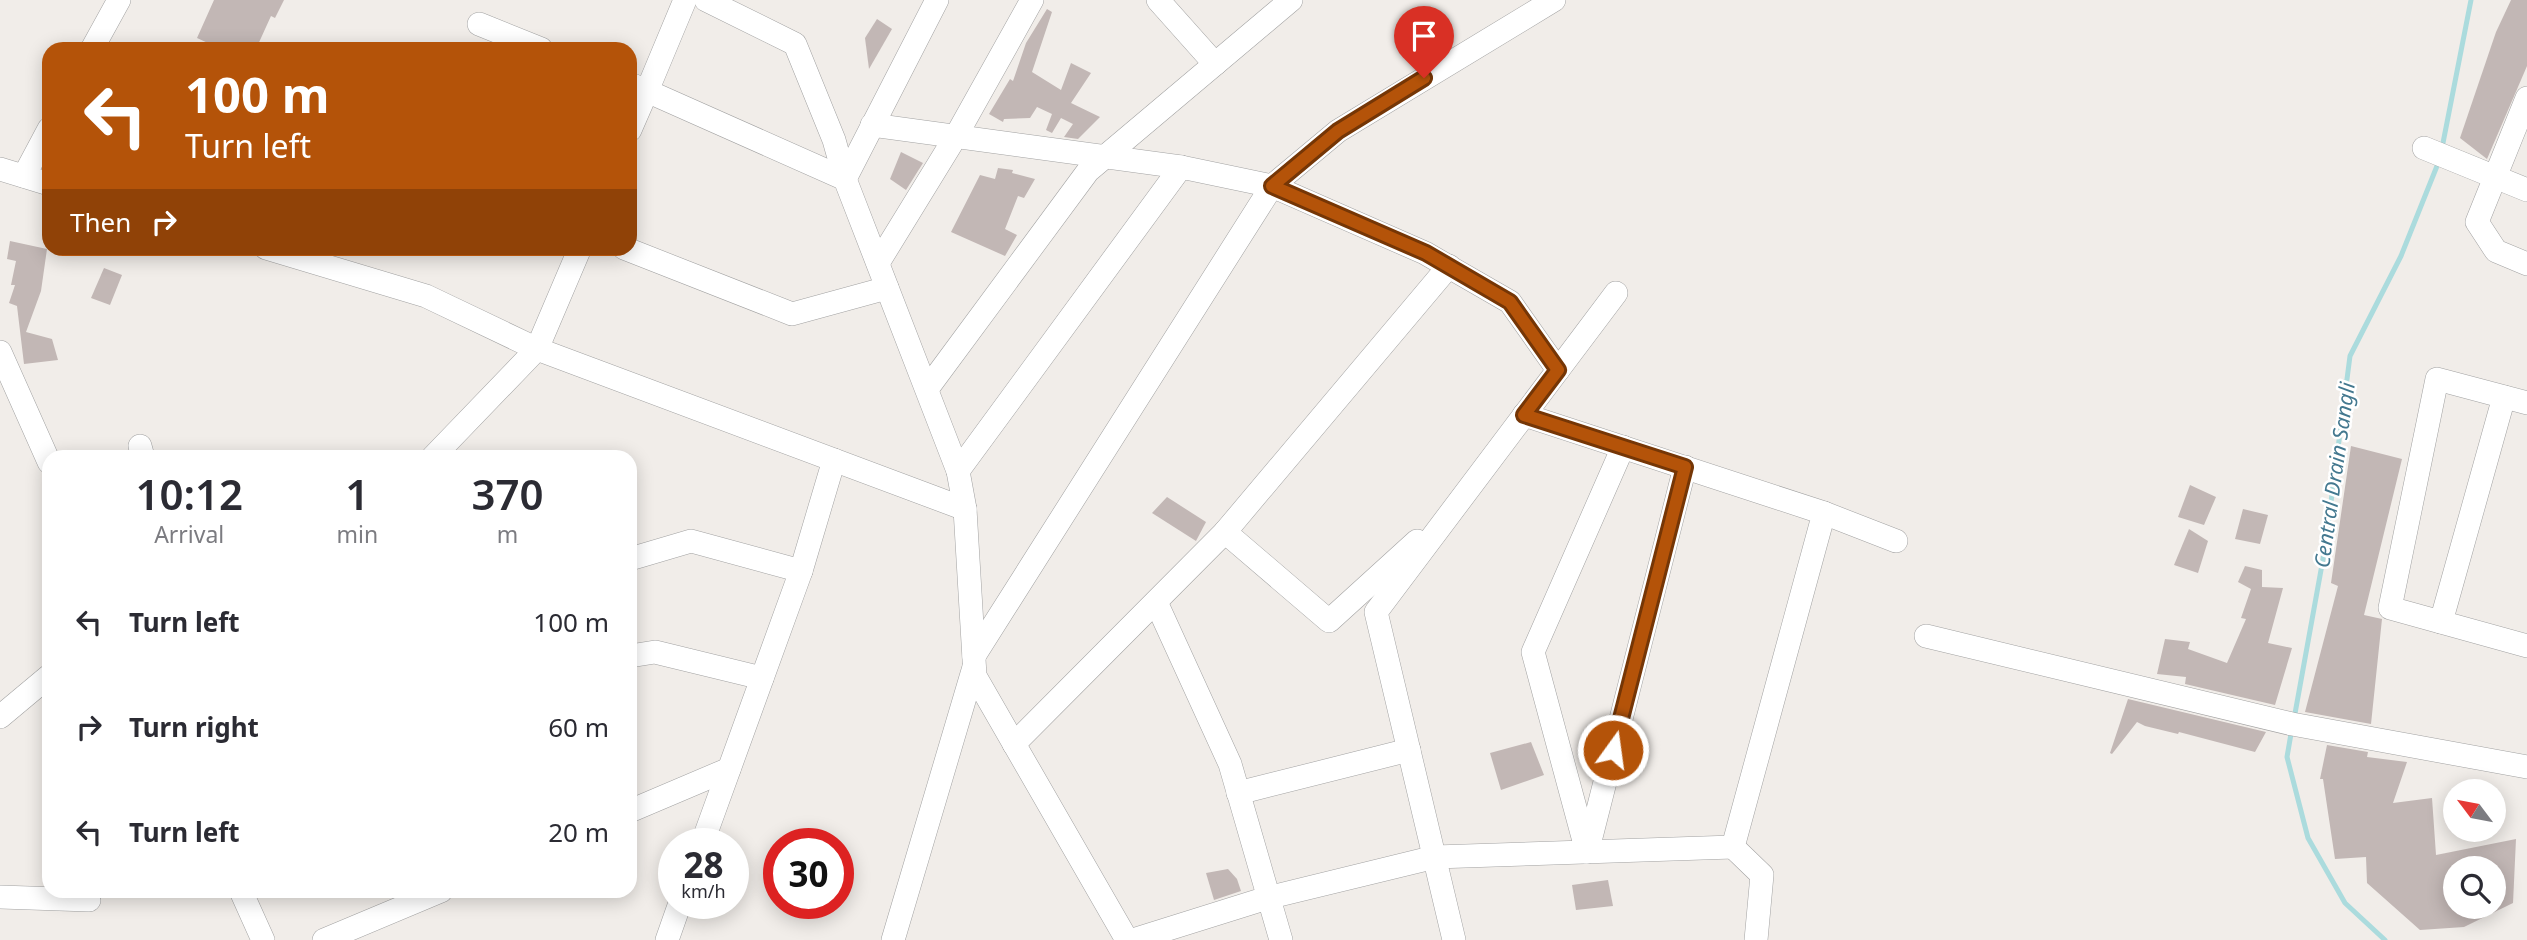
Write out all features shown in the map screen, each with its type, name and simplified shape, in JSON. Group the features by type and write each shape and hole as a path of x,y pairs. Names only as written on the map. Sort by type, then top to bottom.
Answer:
{"street":[{"path":"96,42 119,0"},
{"path":"685,0 638,88 845,179"},
{"path":"706,0 795,44 834,139 845,179 958,471 965,509 975,676 1127,940"},
{"path":"845,179 937,0"},
{"path":"878,263 956,136 1032,0"},
{"path":"1158,0 1215,64"},
{"path":"926,389 1088,171 1291,0"},
{"path":"893,940 974,661 1272,186 1338,131 1554,0"},
{"path":"479,24 524,42"},
{"path":"2527,98 2477,222 2496,251 2527,264"},
{"path":"872,125 1181,167 1272,186 1426,253 1510,302 1558,370"},
{"path":"24,176 42,142"},
{"path":"2424,148 2527,190"},
{"path":"958,471 1181,167"},
{"path":"0,169 42,182"},
{"path":"637,253 792,314 887,288"},
{"path":"294,256 426,296 537,349 965,509"},
{"path":"440,450 537,349 577,256"},
{"path":"1014,744 1225,532 1449,266"},
{"path":"1454,940 1376,612 1616,293"},
{"path":"0,352 44,450"},
{"path":"2527,403 2437,379 2390,608 2527,646"},
{"path":"2441,622 2504,397"},
{"path":"1524,415 1824,513 1896,541"},
{"path":"1587,852 1533,652 1623,447"},
{"path":"708,828 801,571 834,460"},
{"path":"1587,852 1685,467"},
{"path":"1225,532 1329,621 1456,506"},
{"path":"1733,847 1824,513"},
{"path":"637,557 691,541 801,571"},
{"path":"1156,602 1230,764 1281,940"},
{"path":"1926,636 2292,724 2527,767"},
{"path":"637,655 655,652 762,678"},
{"path":"0,717 42,682"},
{"path":"1238,793 1409,750"},
{"path":"637,808 729,769"},
{"path":"1133,940 1269,898 1434,857 1733,847 1762,875 1756,940"},
{"path":"0,897 89,900"},
{"path":"244,898 263,940"},
{"path":"324,940 424,898"},
{"path":"667,940 674,919"}],"building":[{"path":"214,0 284,0 275,18 271,16 259,42 206,42 197,38"},
{"path":"2511,0 2527,0 2527,66 2487,159 2460,138 2496,32"},
{"path":"1047,9 1052,12 1032,72 1061,90 1071,63 1091,73 1071,103 1100,117 1078,139 1064,137 1073,124 1061,118 1052,133 1046,130 1052,114 1037,107 1030,118 1004,119 1003,122 989,114 1010,79 1013,81 1026,43"},
{"path":"877,19 892,29 869,69 865,38"},
{"path":"901,152 923,163 906,190 890,179"},
{"path":"998,168 1013,170 1012,173 1035,179 1024,198 1018,196 1005,229 1017,235 1005,256 951,232 980,175 995,179"},
{"path":"10,241 42,248 42,256 46,256 41,291 26,332 52,339 58,360 24,364 17,306 9,303 15,285 11,285 16,261 7,259"},
{"path":"104,268 122,275 110,305 91,298"},
{"path":"2351,446 2402,459 2364,615 2382,619 2371,724 2305,712 2338,586 2331,583"},
{"path":"2190,485 2216,497 2204,525 2178,517"},
{"path":"1167,497 1206,522 1196,541 1152,513"},
{"path":"2243,509 2268,515 2260,544 2235,539"},
{"path":"2189,529 2208,541 2198,573 2174,565"},
{"path":"2245,566 2262,570 2262,587 2283,588 2268,643 2292,648 2275,705 2185,684 2186,677 2157,674 2165,639 2190,642 2188,649 2227,663 2246,619 2241,618 2251,589 2238,582"},
{"path":"2128,699 2266,732 2255,752 2137,722 2112,754 2110,753"},
{"path":"1531,742 1544,775 1501,790 1490,753"},
{"path":"2327,745 2368,752 2367,757 2407,762 2393,803 2432,798 2436,855 2516,839 2513,903 2506,906 2506,856 2443,856 2443,919 2480,919 2464,927 2420,930 2367,883 2366,857 2335,859 2323,779 2320,779"},
{"path":"1228,869 1237,879 1241,891 1214,900 1206,873"},
{"path":"1608,880 1613,906 1576,910 1572,885"}],"waterway":[{"name":"Central Drain Sangli","path":"2442,148 2471,0"},
{"name":"Central Drain Sangli","path":"2294,719 2325,548 2350,356 2401,256 2439,161"},
{"name":"Central Drain Sangli","path":"2292,728 2287,757 2308,838 2345,903 2385,940"}],"route":[{"path":"1424,78 1338,131 1272,186 1426,253 1510,302 1558,370 1524,415 1685,467 1613,750"}]}
